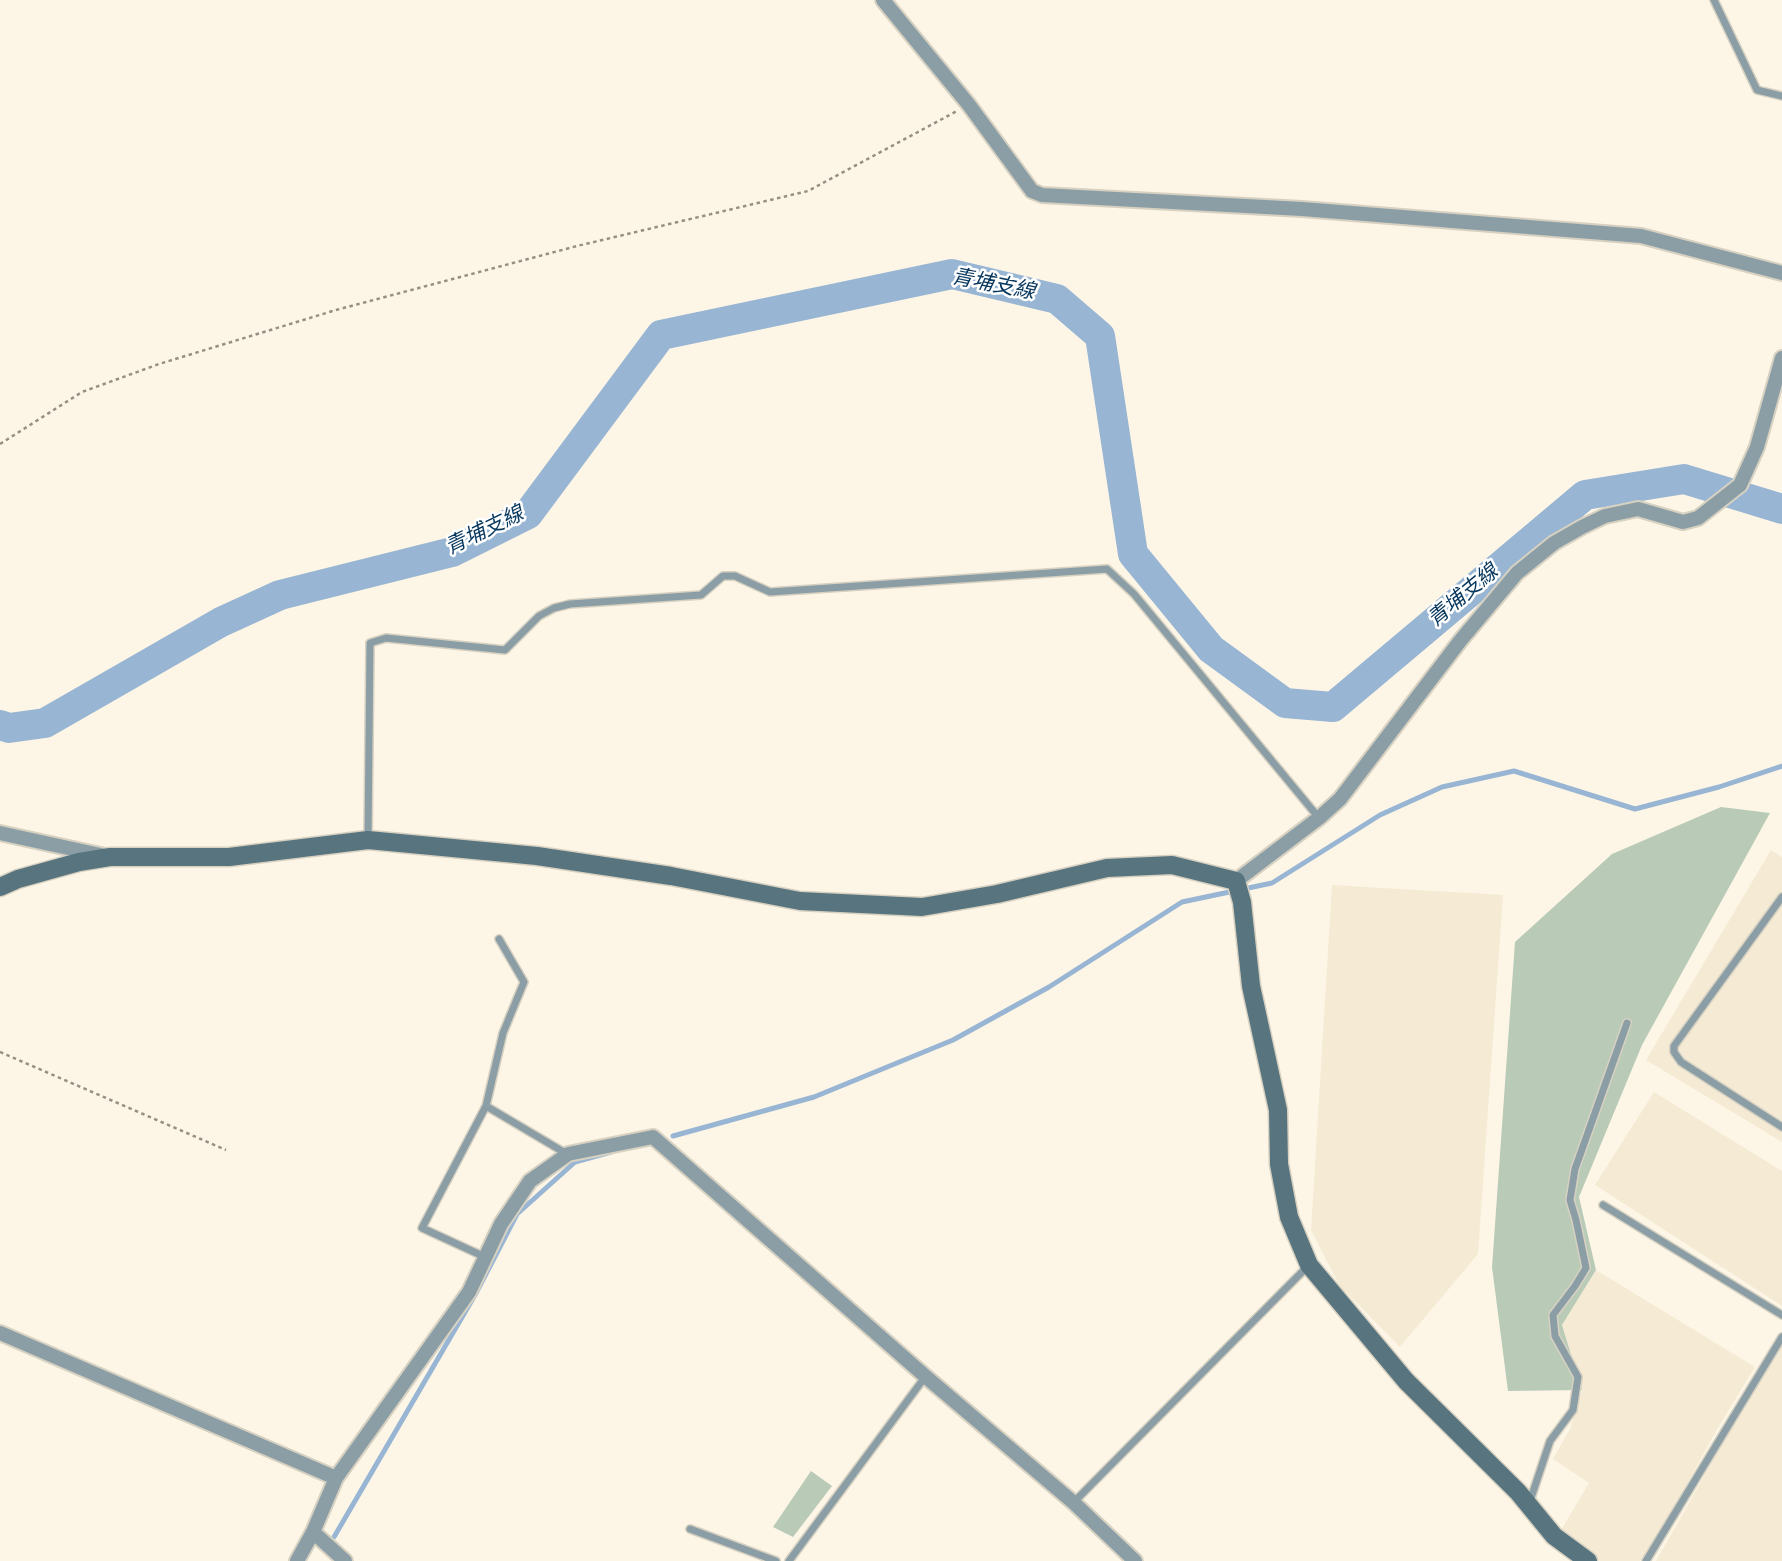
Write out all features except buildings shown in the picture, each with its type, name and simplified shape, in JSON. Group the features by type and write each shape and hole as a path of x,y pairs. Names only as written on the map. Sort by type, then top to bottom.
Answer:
{"street":[{"path":"883,0 969,105 1031,191 1042,195 1302,209 1641,236 1782,273"},
{"path":"1236,881 1340,799 1460,641 1517,573 1582,527 1605,516 1638,509 1683,522 1700,516 1738,486 1757,447 1782,358"},
{"path":"0,833 110,857"},
{"path":"0,887 18,878 110,857 229,857 368,840 537,856 671,876 800,901 922,907 997,894 1107,868 1172,865 1236,881"},
{"path":"1236,881 1242,902 1251,986 1278,1110 1279,1164 1289,1217 1308,1265 1406,1381 1518,1492 1555,1536 1588,1561"},
{"path":"298,1561 336,1478 469,1292 501,1224 530,1181 568,1154 653,1137 1073,1503 1135,1561"},
{"path":"0,1333 336,1478"},
{"path":"313,1532 345,1561"}],"lane":[{"path":"1714,0 1757,90 1782,96"},
{"path":"368,840 370,643 386,638 505,650 538,616 554,608 570,604 701,595 723,576 735,576 770,592 1107,569 1134,594 1319,818"},
{"path":"1782,897 1674,1046 1674,1052 1681,1062 1782,1127"},
{"path":"485,1257 422,1228 486,1106 503,1032 524,982 499,939"},
{"path":"1529,1505 1550,1441 1573,1410 1578,1377 1555,1336 1553,1315 1586,1268 1570,1200 1575,1170 1627,1023"},
{"path":"486,1106 568,1154"},
{"path":"1603,1205 1782,1315"},
{"path":"1073,1503 1308,1265"},
{"path":"1646,1561 1782,1337"},
{"path":"789,1561 926,1376"},
{"path":"690,1529 776,1561"}],"path":[{"path":"0,444 82,392 159,364 349,307 577,246 808,191 969,105"},
{"path":"0,1052 226,1150"}],"shaded area":[{"path":"1771,850 1782,857 1782,1142 1646,1060"},
{"path":"1332,885 1503,895 1478,1254 1400,1347 1339,1285 1311,1230"},
{"path":"1654,1092 1782,1171 1782,1306 1595,1185"},
{"path":"1596,1270 1755,1367 1661,1530 1640,1561 1600,1561 1560,1532 1589,1483 1553,1459 1570,1429 1582,1391 1562,1325"},
{"path":"1782,1347 1782,1561 1656,1561 1736,1420"}],"green space":[{"path":"1721,807 1770,813 1642,1045 1579,1197 1596,1270 1562,1325 1582,1390 1508,1391 1492,1267 1515,942 1612,854"},
{"path":"811,1471 832,1486 793,1537 773,1527"}],"waterway":[{"name":"青埔支線","path":"0,725 9,728 45,723 221,622 280,595 452,552 528,514 661,335 952,274 1057,299 1100,336 1133,554 1211,649 1285,703 1333,707 1585,495 1684,479 1782,509"},
{"path":"673,1136 814,1097 953,1040 1049,987 1182,902 1272,883 1380,815 1442,787 1514,771 1635,809 1719,787 1782,766"},
{"path":"334,1537 475,1295 517,1214 575,1162 611,1152"}]}
